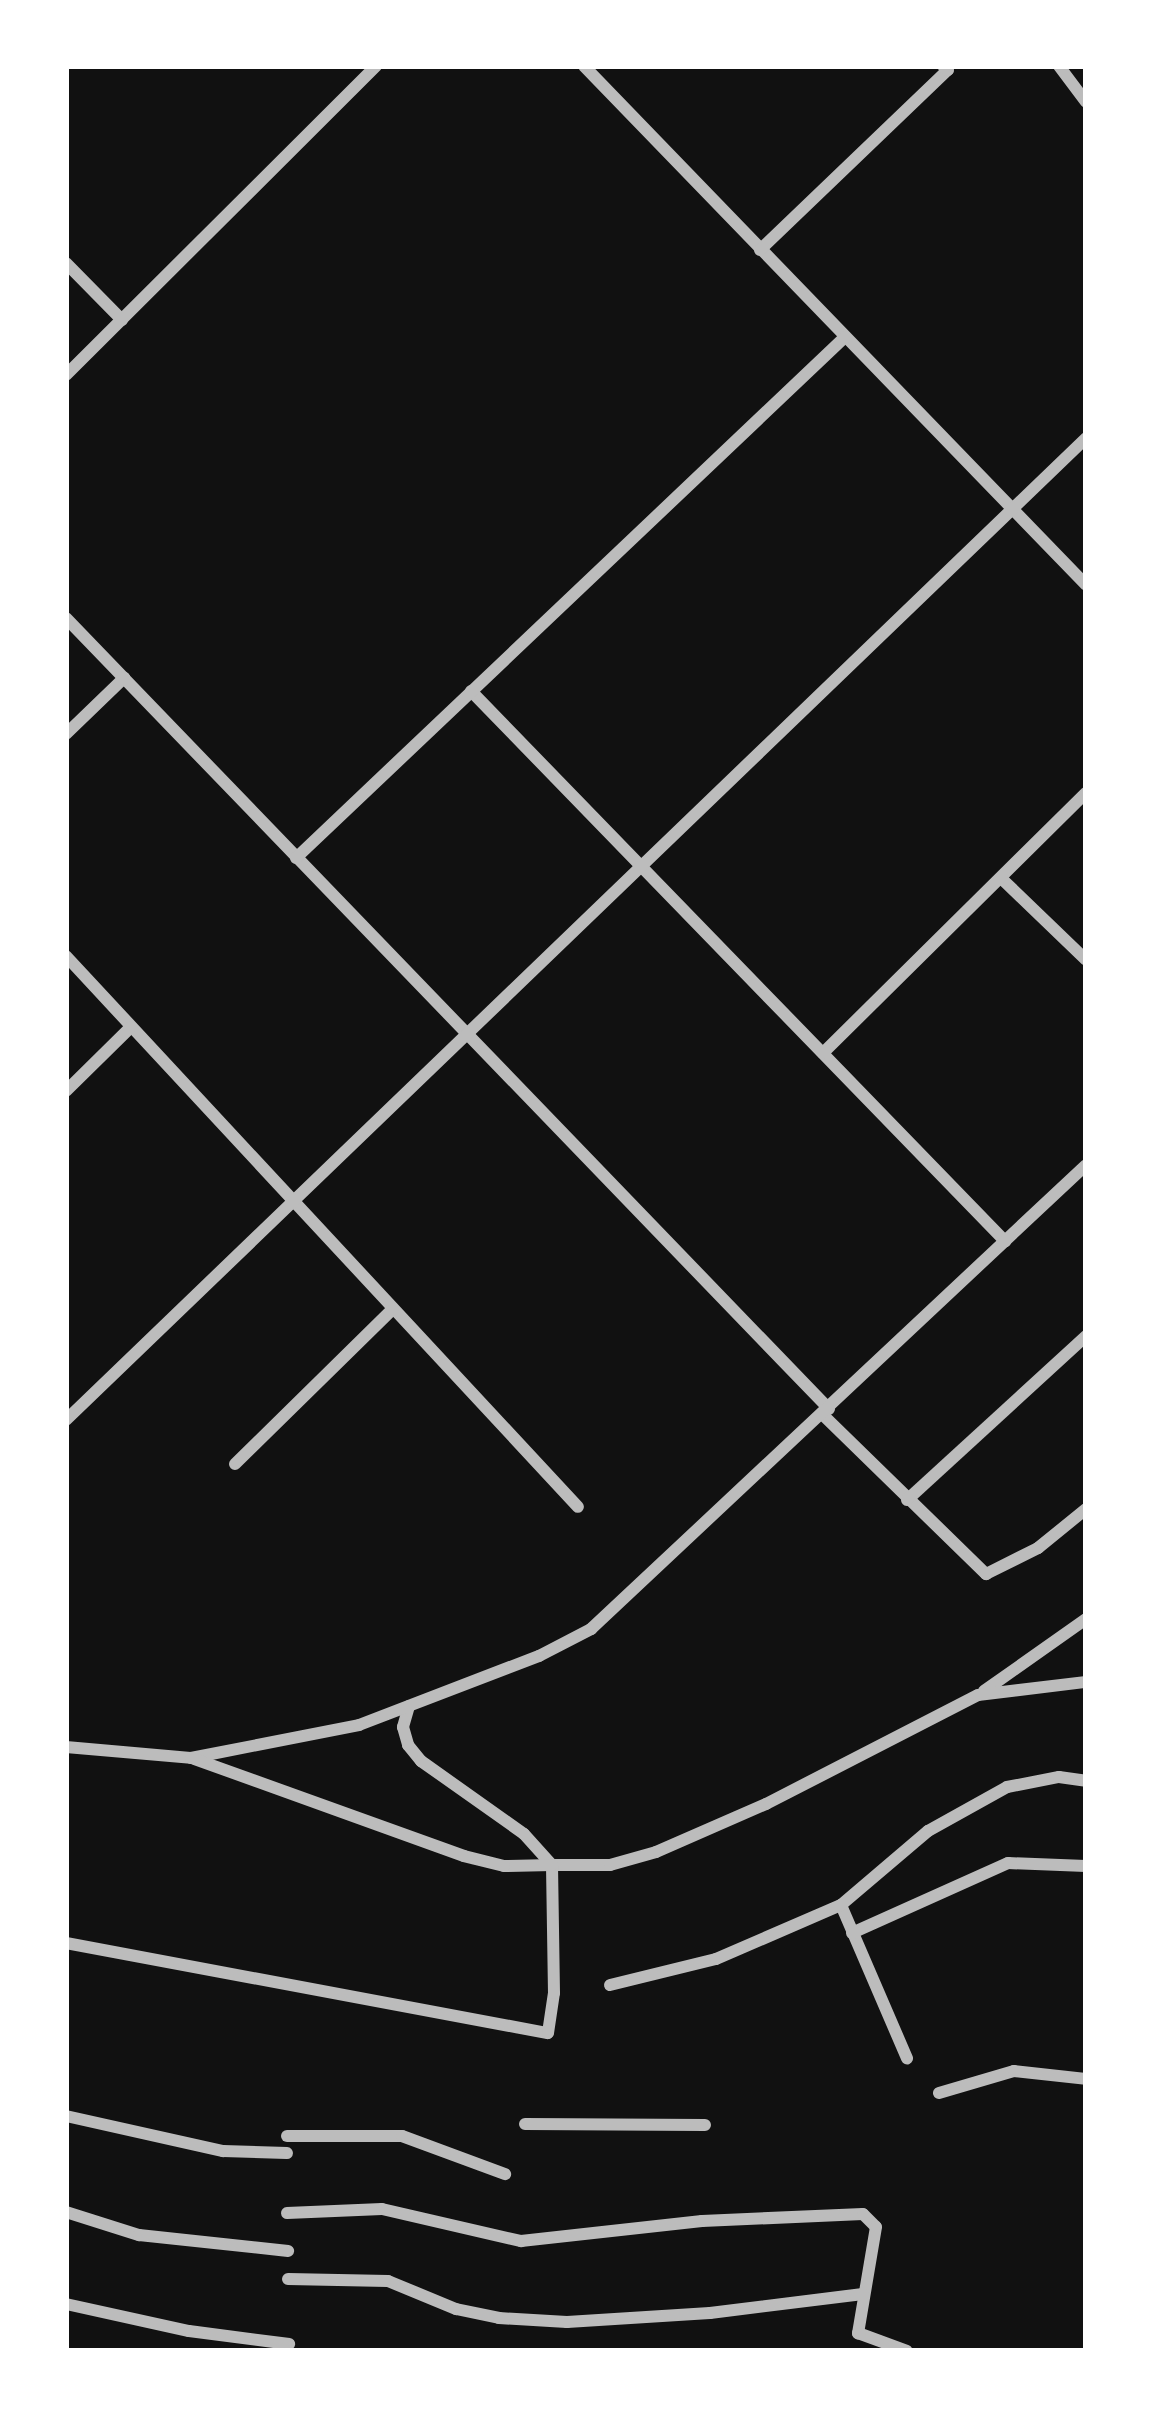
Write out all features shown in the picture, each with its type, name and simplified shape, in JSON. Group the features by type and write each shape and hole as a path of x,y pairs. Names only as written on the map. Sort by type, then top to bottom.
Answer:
{"street":[{"path":"66,375 376,66"},
{"path":"584,66 1086,585"},
{"path":"760,250 948,70 944,66"},
{"path":"1059,66 1086,102"},
{"path":"66,263 122,320"},
{"path":"296,858 845,337"},
{"path":"66,1420 1086,438"},
{"path":"66,618 468,1034 907,1500 986,1574 1038,1548 1086,1509"},
{"path":"66,734 124,678"},
{"path":"471,691 1005,1241"},
{"path":"823,1053 1086,793"},
{"path":"1003,880 1086,960"},
{"path":"66,956 578,1507"},
{"path":"66,1090 131,1027"},
{"path":"191,1758 359,1725 539,1656 590,1629 1086,1165"},
{"path":"235,1464 393,1309"},
{"path":"907,1500 1086,1336"},
{"path":"66,1747 191,1758 503,1866 610,1865 656,1852 766,1804 978,1695 1086,1619"},
{"path":"978,1695 1086,1682"},
{"path":"66,1943 548,2033 554,1993 552,1864 524,1834 421,1761 408,1745 404,1726 409,1706"},
{"path":"610,1985 716,1959 841,1905 928,1831 1007,1787 1059,1778 1086,1781"},
{"path":"852,1933 1008,1863 1086,1865"},
{"path":"841,1905 907,2058"},
{"path":"939,2093 1014,2072 1086,2079"},
{"path":"66,2116 223,2151 287,2153"},
{"path":"525,2124 705,2126"},
{"path":"287,2136 401,2136 505,2174"},
{"path":"287,2212 382,2209 521,2241 702,2221 863,2214 876,2227 858,2332 907,2351"},
{"path":"66,2212 139,2235 288,2251"},
{"path":"288,2279 388,2282 456,2309 499,2318 567,2322 710,2313 863,2294"},
{"path":"66,2304 189,2331 289,2344"}]}
